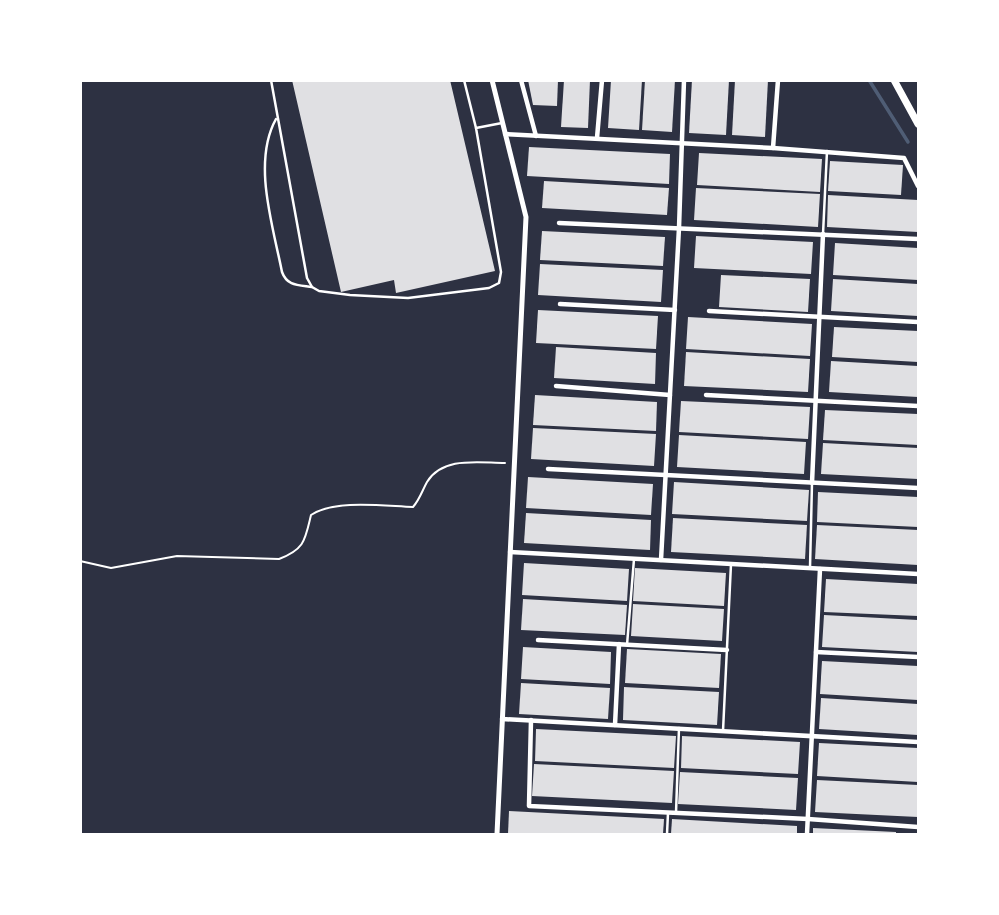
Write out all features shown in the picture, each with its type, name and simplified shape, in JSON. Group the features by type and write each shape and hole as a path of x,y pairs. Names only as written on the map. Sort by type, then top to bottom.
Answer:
{"main road":[{"path":"894,80 919,124"}],"street":[{"path":"492,80 526,217 497,835"},
{"path":"522,80 536,136"},
{"path":"597,138 602,80"},
{"path":"661,560 684,80"},
{"path":"773,148 778,80"},
{"path":"504,134 681,142 904,158 919,186"},
{"path":"559,223 919,239"},
{"path":"813,483 823,234"},
{"path":"560,304 674,310"},
{"path":"709,311 919,322"},
{"path":"556,386 670,395"},
{"path":"706,395 919,406"},
{"path":"548,469 919,488"},
{"path":"509,552 919,574"},
{"path":"807,835 820,569"},
{"path":"538,640 727,650"},
{"path":"615,725 619,644"},
{"path":"816,652 919,657"},
{"path":"501,719 919,742"},
{"path":"531,720 529,806 919,827"}],"lane":[{"path":"271,80 307,278 312,287"},
{"path":"277,116 268,142 265,185 286,281 319,291 408,298 489,288 499,282 501,272 476,128 464,80"},
{"path":"476,128 502,123"},
{"path":"823,234 827,151"},
{"path":"810,568 813,483"},
{"path":"627,645 634,559"},
{"path":"723,731 731,564"},
{"path":"676,813 679,729"},
{"path":"667,835 668,812"}],"path":[{"path":"80,561 111,568 177,555 279,559 294,553 303,545 311,514 320,508 413,507 428,481 440,468 457,463 513,463"}],"building":[{"path":"292,80 450,80 495,271 396,293 394,280 341,292"},
{"path":"528,80 558,80 557,106 533,105"},
{"path":"564,80 590,80 588,128 561,127"},
{"path":"611,80 642,80 639,130 608,128"},
{"path":"645,80 675,80 672,132 642,130"},
{"path":"692,80 729,80 726,135 689,133"},
{"path":"735,80 768,80 765,137 732,135"},
{"path":"529,147 670,154 669,184 527,176"},
{"path":"699,153 822,159 820,192 697,185"},
{"path":"830,161 903,165 901,195 828,191"},
{"path":"544,181 669,188 667,215 542,208"},
{"path":"696,188 820,194 818,227 694,220"},
{"path":"828,195 918,200 918,232 827,227"},
{"path":"542,231 665,237 663,266 540,260"},
{"path":"696,236 813,242 811,274 694,268"},
{"path":"835,243 918,248 918,280 833,275"},
{"path":"540,264 663,270 661,302 538,295"},
{"path":"721,275 810,279 808,312 719,307"},
{"path":"833,279 918,284 918,316 831,311"},
{"path":"538,310 658,316 656,349 536,343"},
{"path":"688,317 812,324 810,356 686,349"},
{"path":"834,327 918,331 918,362 832,357"},
{"path":"556,347 656,353 655,384 554,378"},
{"path":"686,352 810,359 808,392 684,386"},
{"path":"831,361 918,366 918,397 829,392"},
{"path":"535,395 657,402 656,431 533,425"},
{"path":"681,401 810,407 808,439 679,432"},
{"path":"825,410 918,414 918,445 823,440"},
{"path":"533,428 656,434 654,466 531,459"},
{"path":"679,435 806,442 804,474 677,467"},
{"path":"823,443 918,448 918,479 821,474"},
{"path":"528,477 653,484 651,515 526,508"},
{"path":"674,482 809,490 807,521 672,514"},
{"path":"818,492 918,497 918,527 817,522"},
{"path":"526,513 651,520 650,550 524,543"},
{"path":"673,518 807,525 805,559 671,552"},
{"path":"817,525 918,530 918,565 815,559"},
{"path":"524,563 629,569 627,601 522,595"},
{"path":"635,568 726,573 724,606 633,601"},
{"path":"826,579 918,584 918,616 824,612"},
{"path":"523,599 627,605 625,635 521,630"},
{"path":"633,604 724,609 722,641 631,636"},
{"path":"824,615 918,620 918,652 822,647"},
{"path":"523,647 611,652 610,684 521,679"},
{"path":"627,649 721,654 719,688 625,683"},
{"path":"822,661 918,666 918,700 820,694"},
{"path":"521,683 610,688 608,719 519,714"},
{"path":"624,687 719,692 717,725 623,720"},
{"path":"821,698 918,704 918,735 819,729"},
{"path":"536,729 676,736 674,768 535,761"},
{"path":"682,736 800,742 798,774 681,768"},
{"path":"819,743 918,748 918,782 817,776"},
{"path":"534,764 674,771 672,803 532,796"},
{"path":"680,772 798,778 796,810 678,804"},
{"path":"817,780 918,785 918,817 815,812"},
{"path":"509,811 664,819 663,834 508,834"},
{"path":"672,819 797,826 797,834 671,834"},
{"path":"813,828 896,832 896,834 813,834"}],"waterway":[{"path":"869,80 908,142"}]}
